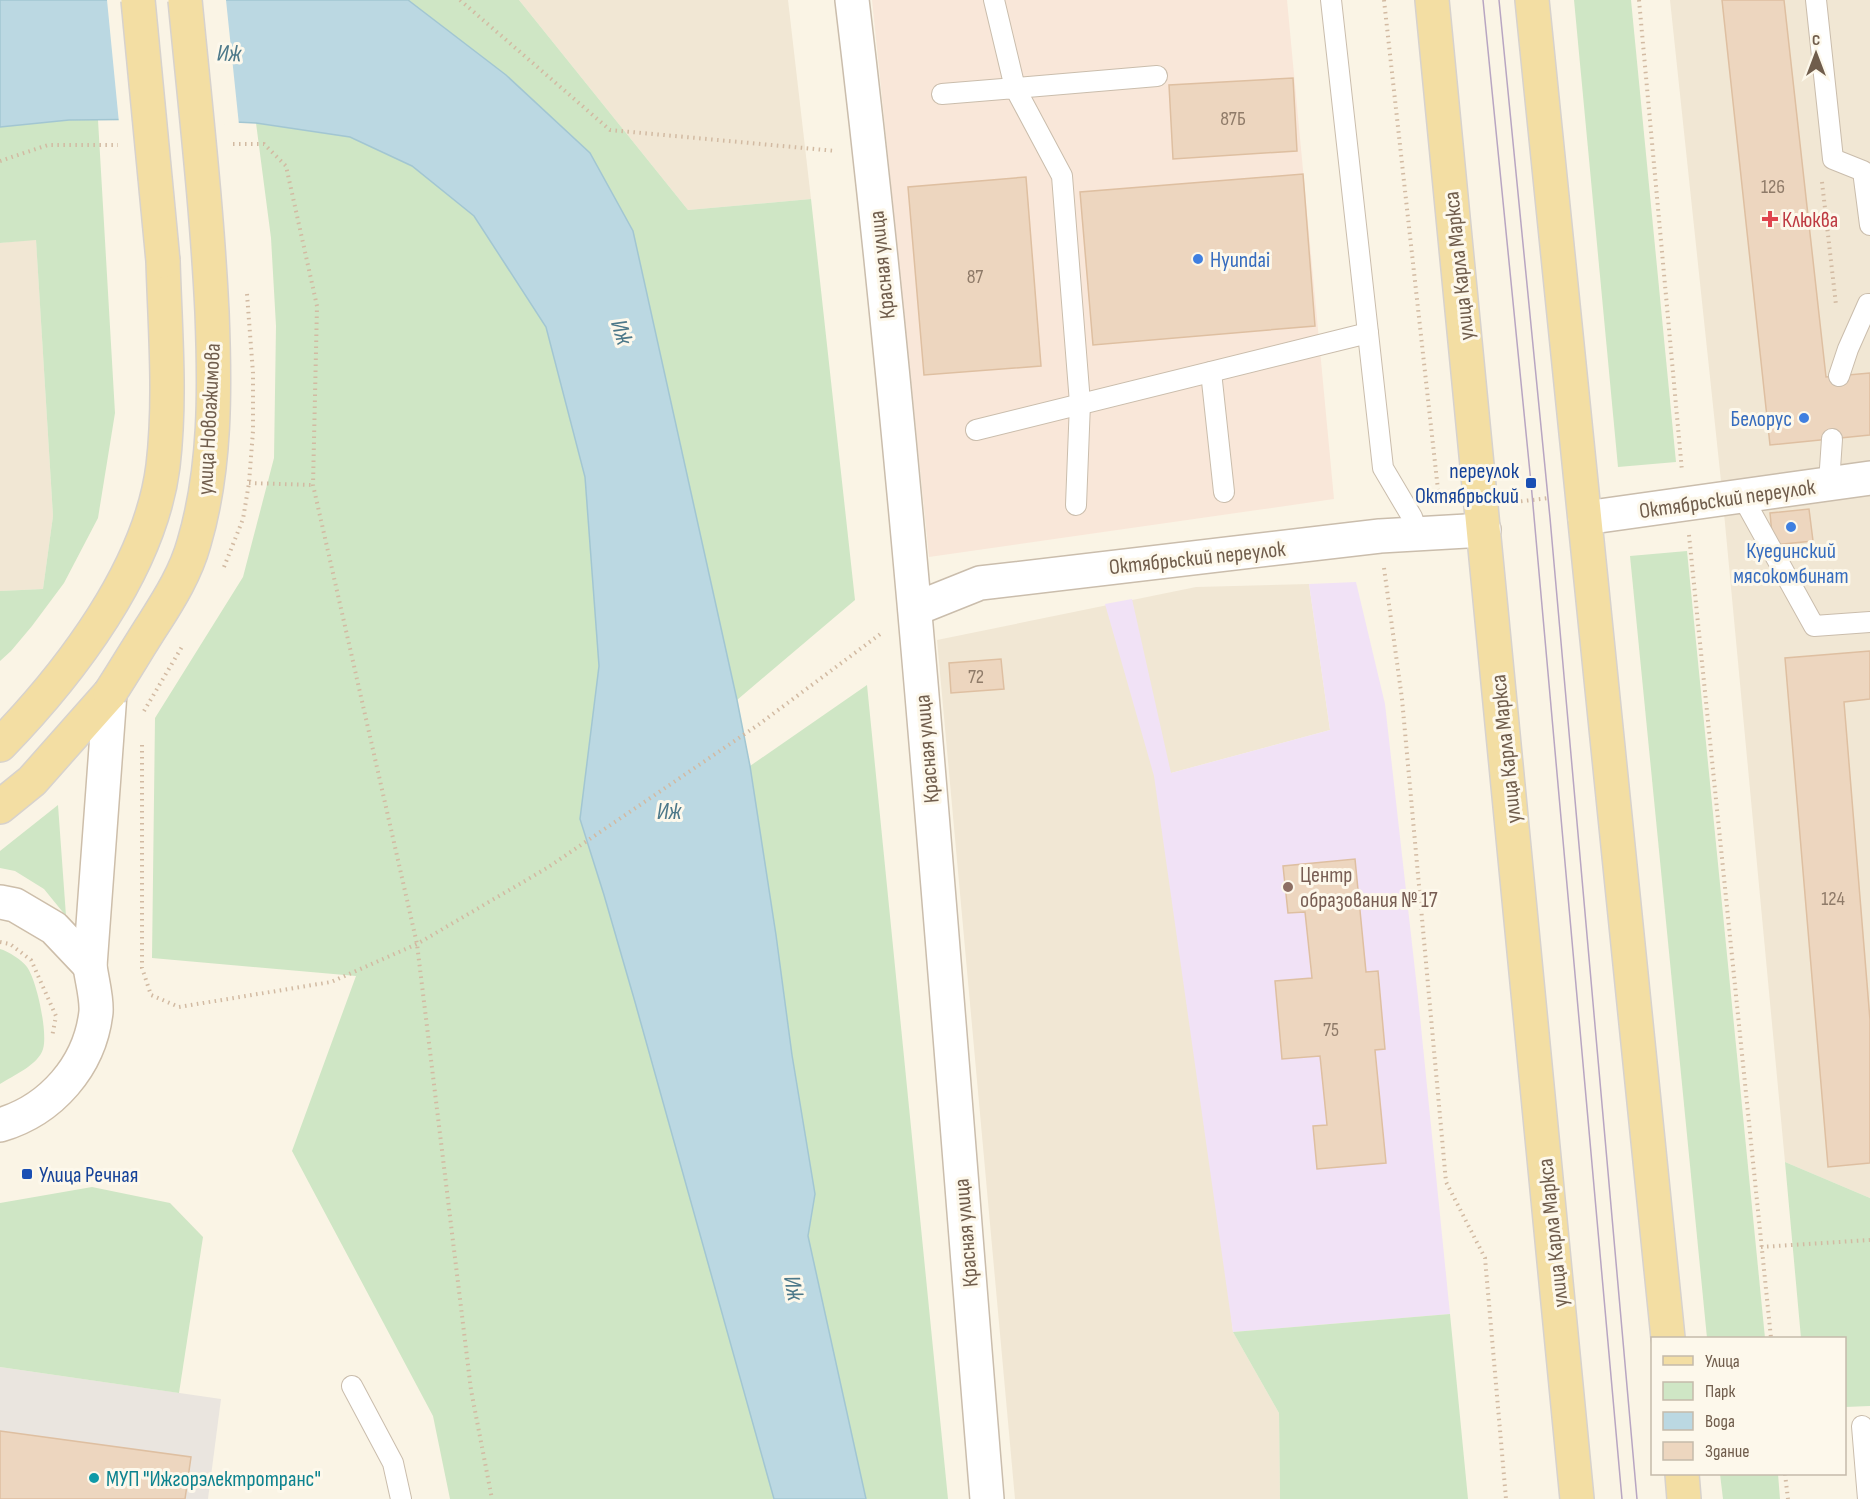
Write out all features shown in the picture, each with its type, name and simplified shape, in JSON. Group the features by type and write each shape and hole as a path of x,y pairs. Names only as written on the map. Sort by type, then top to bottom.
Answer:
{"main road":[{"name":"улица Новоажимова","path":"0,746 45,697 82,647 130,570 149,528 163,467 167,412 163,261 138,0"},
{"name":"улица Новоажимова","path":"0,807 32,781 110,693 177,585 194,544 203,506 209,466 214,356 210,256 186,0"},
{"name":"улица Карла Маркса","path":"1432,0 1577,1499"},
{"path":"1532,0 1668,1337"},
{"path":"1682,1475 1684,1499"}],"street":[{"name":"Красная улица","path":"852,0 870,154 915,609 987,1499"},
{"name":"Октябрьский переулок","path":"1585,518 1870,478"},
{"name":"Октябрьский переулок","path":"915,609 980,583 1380,536 1484,530"},
{"path":"0,1125 17,1120 54,1096 75,1071 89,1042 96,1010 90,966 110,693"},
{"path":"0,718 45,697"},
{"path":"0,902 15,905 54,928 90,966"}],"lane":[{"path":"994,0 1015,88 1062,176 1080,403 1076,505"},
{"path":"1332,0 1383,468 1412,517 1418,534"},
{"path":"1816,0 1833,159 1863,171 1870,225"},
{"path":"942,94 1157,76"},
{"path":"1839,376 1848,349 1870,304"},
{"path":"976,430 1368,333"},
{"path":"1211,372 1224,492"},
{"path":"1829,483 1832,439"},
{"path":"1742,496 1814,626 1870,622"},
{"path":"352,1386 393,1463 401,1499"},
{"path":"1862,1426 1868,1499"}],"path":[{"path":"460,0 610,130 870,154"},
{"path":"1384,0 1440,509"},
{"path":"1639,0 1686,504 1771,1337"},
{"path":"228,144 264,144 286,166 317,306 313,485 417,944 471,1390 492,1499"},
{"path":"0,160 48,145 120,145"},
{"path":"1822,175 1841,349 1848,349"},
{"path":"249,483 313,485"},
{"path":"1380,536 1402,699 1446,1182 1485,1258 1506,1499"},
{"path":"142,968 151,995 179,1006 331,982 417,944 547,868 758,725 915,609"},
{"path":"0,942 10,944 31,960 35,967 56,1016 51,1045"},
{"path":"1761,1247 1870,1240"},
{"path":"1785,1475 1788,1499"}],"shaded area":[{"path":"519,0 788,0 811,199 688,210"},
{"path":"872,0 1287,0 1334,499 929,557"},
{"path":"1670,0 1870,0 1870,1198 1785,1162 1721,481"},
{"path":"36,239 53,516 43,589 0,591 0,243"},
{"name":"Центр образования № 17","path":"1356,582 1385,704 1450,1314 1233,1332 1154,776 1105,604 1132,599 1171,773 1330,730 1309,584"},
{"path":"1309,584 1330,730 1171,773 1233,1332 1279,1413 1280,1499 1015,1499 937,640 1196,587"},
{"path":"0,1367 221,1399 208,1499 0,1499"}],"green space":[{"path":"408,0 519,0 688,210 811,199 855,600 737,700 633,231 590,153 506,75"},
{"path":"1574,0 1631,0 1676,462 1618,467"},
{"path":"69,120 98,120 115,413 98,518 64,583 32,626 0,661 0,591 43,589 53,516 36,240 0,243 0,127"},
{"path":"256,123 350,137 412,166 474,216 546,327 585,477 599,666 580,819 635,1002 774,1499 450,1499 433,1416 292,1151 356,976 152,958 155,718 243,577 274,458 276,326 271,238"},
{"path":"1687,551 1765,1337 1707,1337 1630,556"},
{"path":"867,685 948,1499 866,1499 808,1236 815,1194 792,1055 750,766"},
{"path":"58,805 66,916 44,889 15,871 0,868 0,851"},
{"path":"0,949 22,962 31,974 41,1007 44,1041 41,1054 36,1060 0,1084"},
{"path":"1785,1162 1870,1198 1870,1406 1846,1407 1846,1337 1801,1337"},
{"path":"92,1187 170,1203 203,1237 179,1393 0,1367 0,1203"},
{"path":"1450,1314 1468,1499 1280,1499 1279,1413 1233,1332"},
{"path":"1720,1475 1778,1475 1780,1499 1723,1499"}],"water":[{"name":"Иж","path":"0,0 408,0 506,75 590,153 633,231 737,700 750,766 792,1055 815,1194 808,1236 866,1499 774,1499 635,1002 580,819 599,666 585,477 546,327 474,216 412,166 350,137 256,123 174,119 69,120 0,127"}],"pier":[{"path":"107,0 226,0 239,125 174,122 119,123"}],"building":[{"path":"1722,0 1784,0 1826,377 1870,373 1870,435 1770,445"},
{"path":"1293,78 1297,151 1173,159 1169,85"},
{"name":"Hyundai","path":"1303,174 1315,326 1093,345 1080,192"},
{"path":"1026,177 1041,366 924,375 908,187"},
{"name":"Куединский мясокомбинат","path":"1809,509 1813,541 1773,545 1770,513"},
{"path":"1870,651 1870,699 1844,702 1870,1020 1870,1163 1828,1167 1785,658"},
{"path":"1001,659 1004,689 951,693 949,663"},
{"path":"1355,859 1366,972 1378,971 1385,1049 1375,1050 1386,1163 1317,1169 1313,1126 1327,1125 1320,1056 1282,1059 1275,981 1312,978 1305,912 1288,913 1283,866"},
{"name":"МУП \"Ижгорэлектротранс\"","path":"0,1431 191,1457 185,1499 0,1499"}],"tram line":[{"path":"1483,0 1531,483 1622,1499"},
{"path":"1499,0 1550,518 1637,1499"}],"place":[{"name":"Клюква","path":"1770,219"},
{"name":"Hyundai","path":"1198,259"},
{"name":"Белорус","path":"1804,418"},
{"name":"переулок Октябрьский","path":"1531,483"},
{"name":"Куединский мясокомбинат","path":"1791,527"},
{"name":"Центр образования № 17","path":"1288,887"},
{"name":"Улица Речная","path":"27,1174"},
{"name":"МУП \"Ижгорэлектротранс\"","path":"94,1478"}]}
